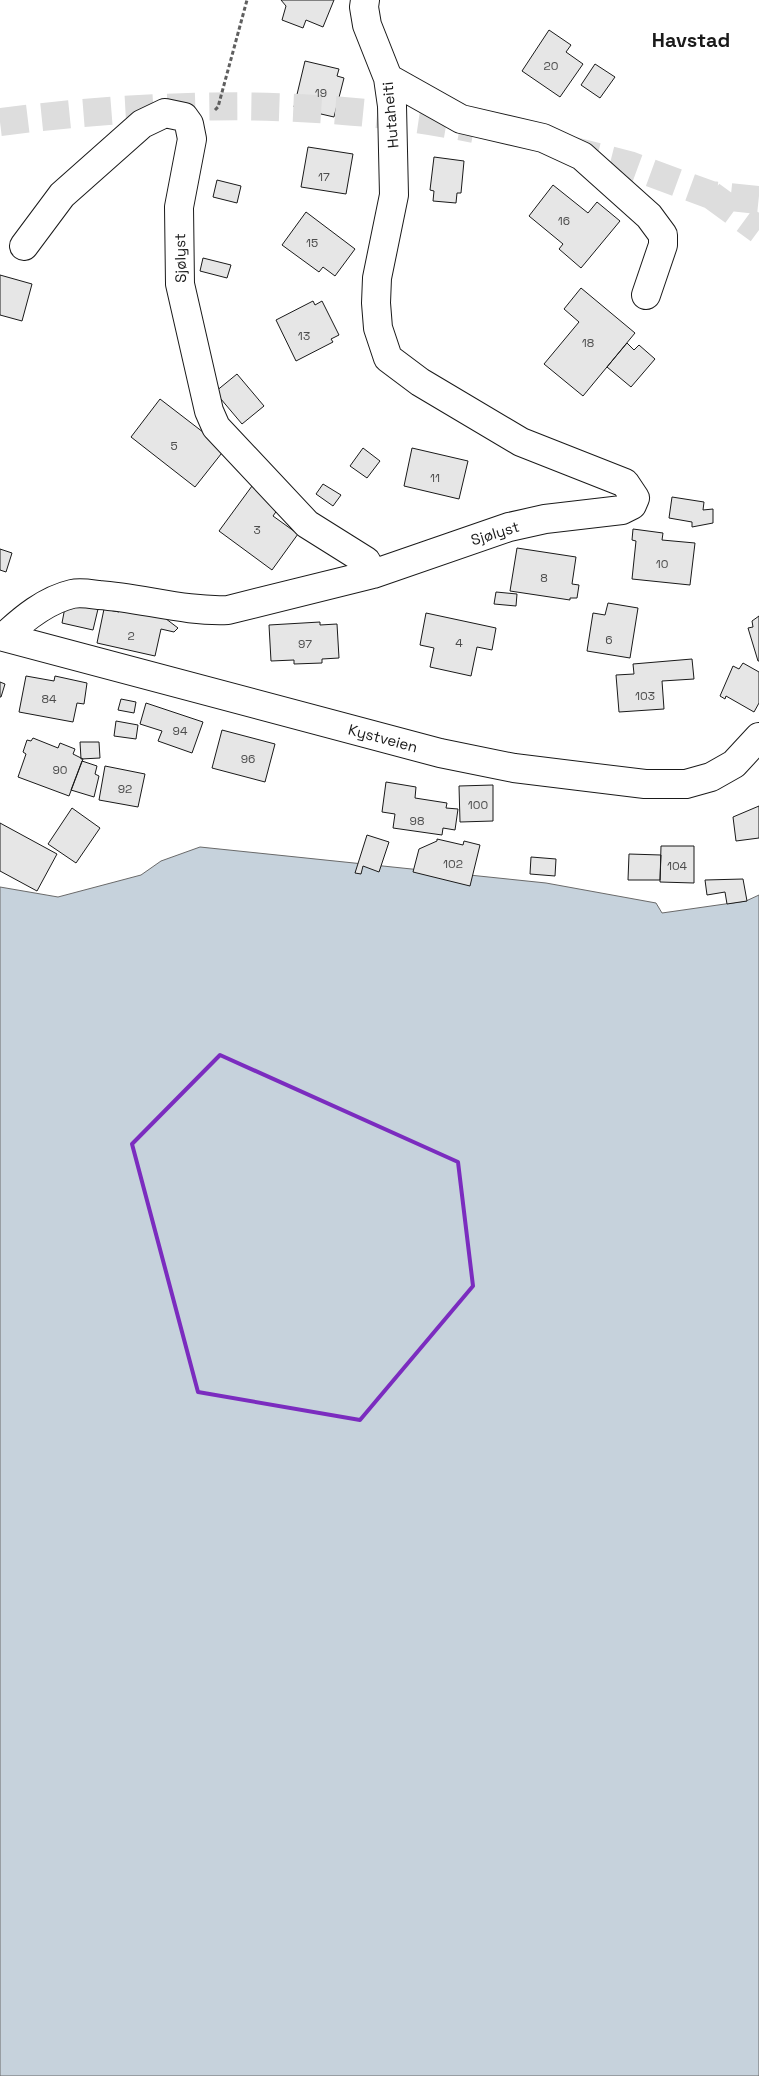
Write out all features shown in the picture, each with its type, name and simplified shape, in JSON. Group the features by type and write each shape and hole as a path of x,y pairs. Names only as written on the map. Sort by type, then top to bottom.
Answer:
{"street":[{"name":"Hutaheiti","path":"365,0 364,7 367,25 388,78 392,106 394,195 377,278 376,302 378,328 388,358 420,382 521,442 625,483 636,498 632,504 622,510"},
{"path":"388,78 461,119 543,138 582,156 649,216 662,235 663,245 646,296"},
{"path":"24,246 62,195 142,124 165,113 184,117"},
{"name":"Sjølyst","path":"184,117 189,124 192,139 179,207 180,284 209,411 216,427 307,524 366,562 373,574"},
{"name":"Sjølyst","path":"2,636 48,604 73,593 128,597 206,611 228,610 373,574 509,527 545,519 622,510"},
{"name":"Kystveien","path":"2,636 440,753 514,768 645,784 686,784 711,777 734,764 759,737"}],"path":[{"path":"184,117 211,114 218,107 247,0"}],"highlighted area":[{"path":"220,1055 458,1162 473,1286 360,1420 198,1392 132,1144"}],"shaded area":[{"path":"200,847 546,883 656,903 662,913 746,901 759,895 759,2076 0,2076 0,887 58,897 141,875 161,861"}],"building":[{"path":"281,0 334,0 323,27 306,20 303,28 282,20 286,6"},
{"path":"549,30 571,45 566,52 583,64 560,97 522,71"},
{"path":"305,61 339,69 337,76 344,78 334,117 308,111 307,114 300,112 300,109 294,107"},
{"path":"595,64 615,77 600,98 581,85"},
{"path":"308,147 353,154 346,194 301,187"},
{"path":"434,157 464,161 461,193 457,193 456,203 433,201 434,191 430,190"},
{"path":"217,180 241,186 237,203 213,197"},
{"path":"553,185 588,213 597,202 620,221 581,268 559,249 563,244 529,216"},
{"path":"306,212 355,249 335,276 323,267 319,272 282,245"},
{"path":"203,258 231,265 227,278 200,271"},
{"path":"0,275 32,284 22,321 0,315"},
{"path":"581,288 635,333 583,396 544,364 579,322 564,309"},
{"path":"313,301 315,305 322,301 339,335 331,339 333,342 296,361 276,320"},
{"path":"627,343 634,350 639,345 655,359 631,387 607,367"},
{"path":"237,374 264,406 242,424 215,392"},
{"path":"160,399 225,449 195,487 131,437"},
{"path":"363,448 380,461 367,478 350,466"},
{"path":"412,448 468,461 459,499 404,486"},
{"path":"323,484 341,495 333,506 316,494"},
{"path":"252,486 280,506 273,516 298,534 272,570 219,531"},
{"path":"672,497 704,502 703,510 713,509 713,523 692,527 692,522 669,518"},
{"path":"633,529 663,533 662,540 695,543 690,585 632,579 636,541 632,540"},
{"path":"517,548 576,557 572,584 579,585 577,598 570,598 570,600 510,591"},
{"path":"0,549 12,553 6,572 0,570"},
{"path":"496,592 517,594 516,606 494,604"},
{"path":"66,602 98,609 93,630 62,623"},
{"path":"608,603 638,608 630,658 587,651 593,613 605,615"},
{"path":"121,605 161,615 178,628 174,632 161,629 155,656 97,643 104,609 119,612"},
{"path":"426,613 496,628 492,650 477,647 471,676 430,667 434,648 420,645"},
{"path":"759,616 758,661 748,628 753,627 752,621"},
{"path":"320,622 320,625 337,624 339,658 322,659 322,663 294,664 294,660 271,661 269,625"},
{"path":"692,659 694,679 662,681 664,709 619,712 616,675 634,674 633,664"},
{"path":"743,663 759,672 759,703 754,712 726,696 725,699 720,696 733,666 739,669"},
{"path":"26,676 54,681 55,676 87,683 84,704 77,703 73,722 19,712"},
{"path":"0,682 5,684 1,697 0,697"},
{"path":"121,699 136,702 134,713 118,710"},
{"path":"146,703 203,722 192,753 158,741 162,731 140,724"},
{"path":"116,721 138,725 136,739 114,736"},
{"path":"222,730 275,744 265,782 212,768"},
{"path":"33,738 58,748 60,743 75,749 73,754 83,759 69,796 18,777 26,754 23,752 27,740 31,741"},
{"path":"80,742 99,742 100,758 81,759"},
{"path":"82,761 97,766 95,774 99,776 94,797 71,790"},
{"path":"105,766 145,774 138,807 99,800"},
{"path":"386,782 416,787 415,798 447,803 446,808 458,809 455,830 443,828 442,835 393,828 395,814 382,812"},
{"path":"493,785 493,821 460,822 459,786"},
{"path":"759,806 759,838 736,841 733,817"},
{"path":"72,808 100,828 76,863 48,844"},
{"path":"0,823 57,854 37,891 0,871"},
{"path":"367,835 389,842 379,872 363,866 361,874 355,873"},
{"path":"437,839 463,845 464,841 480,845 470,886 413,872 419,849 437,841"},
{"path":"661,846 694,846 694,883 660,882"},
{"path":"629,854 661,855 660,880 628,880"},
{"path":"531,857 556,859 555,876 530,874"},
{"path":"743,879 747,901 727,904 725,892 707,895 705,880"}],"tunnel":[{"path":"0,122 118,110 237,106 356,112 416,119 474,129"},
{"path":"570,150 629,165 711,195 759,200"},
{"path":"711,195 759,230"}],"district":[{"name":"Havstad","path":"691,40"}]}
